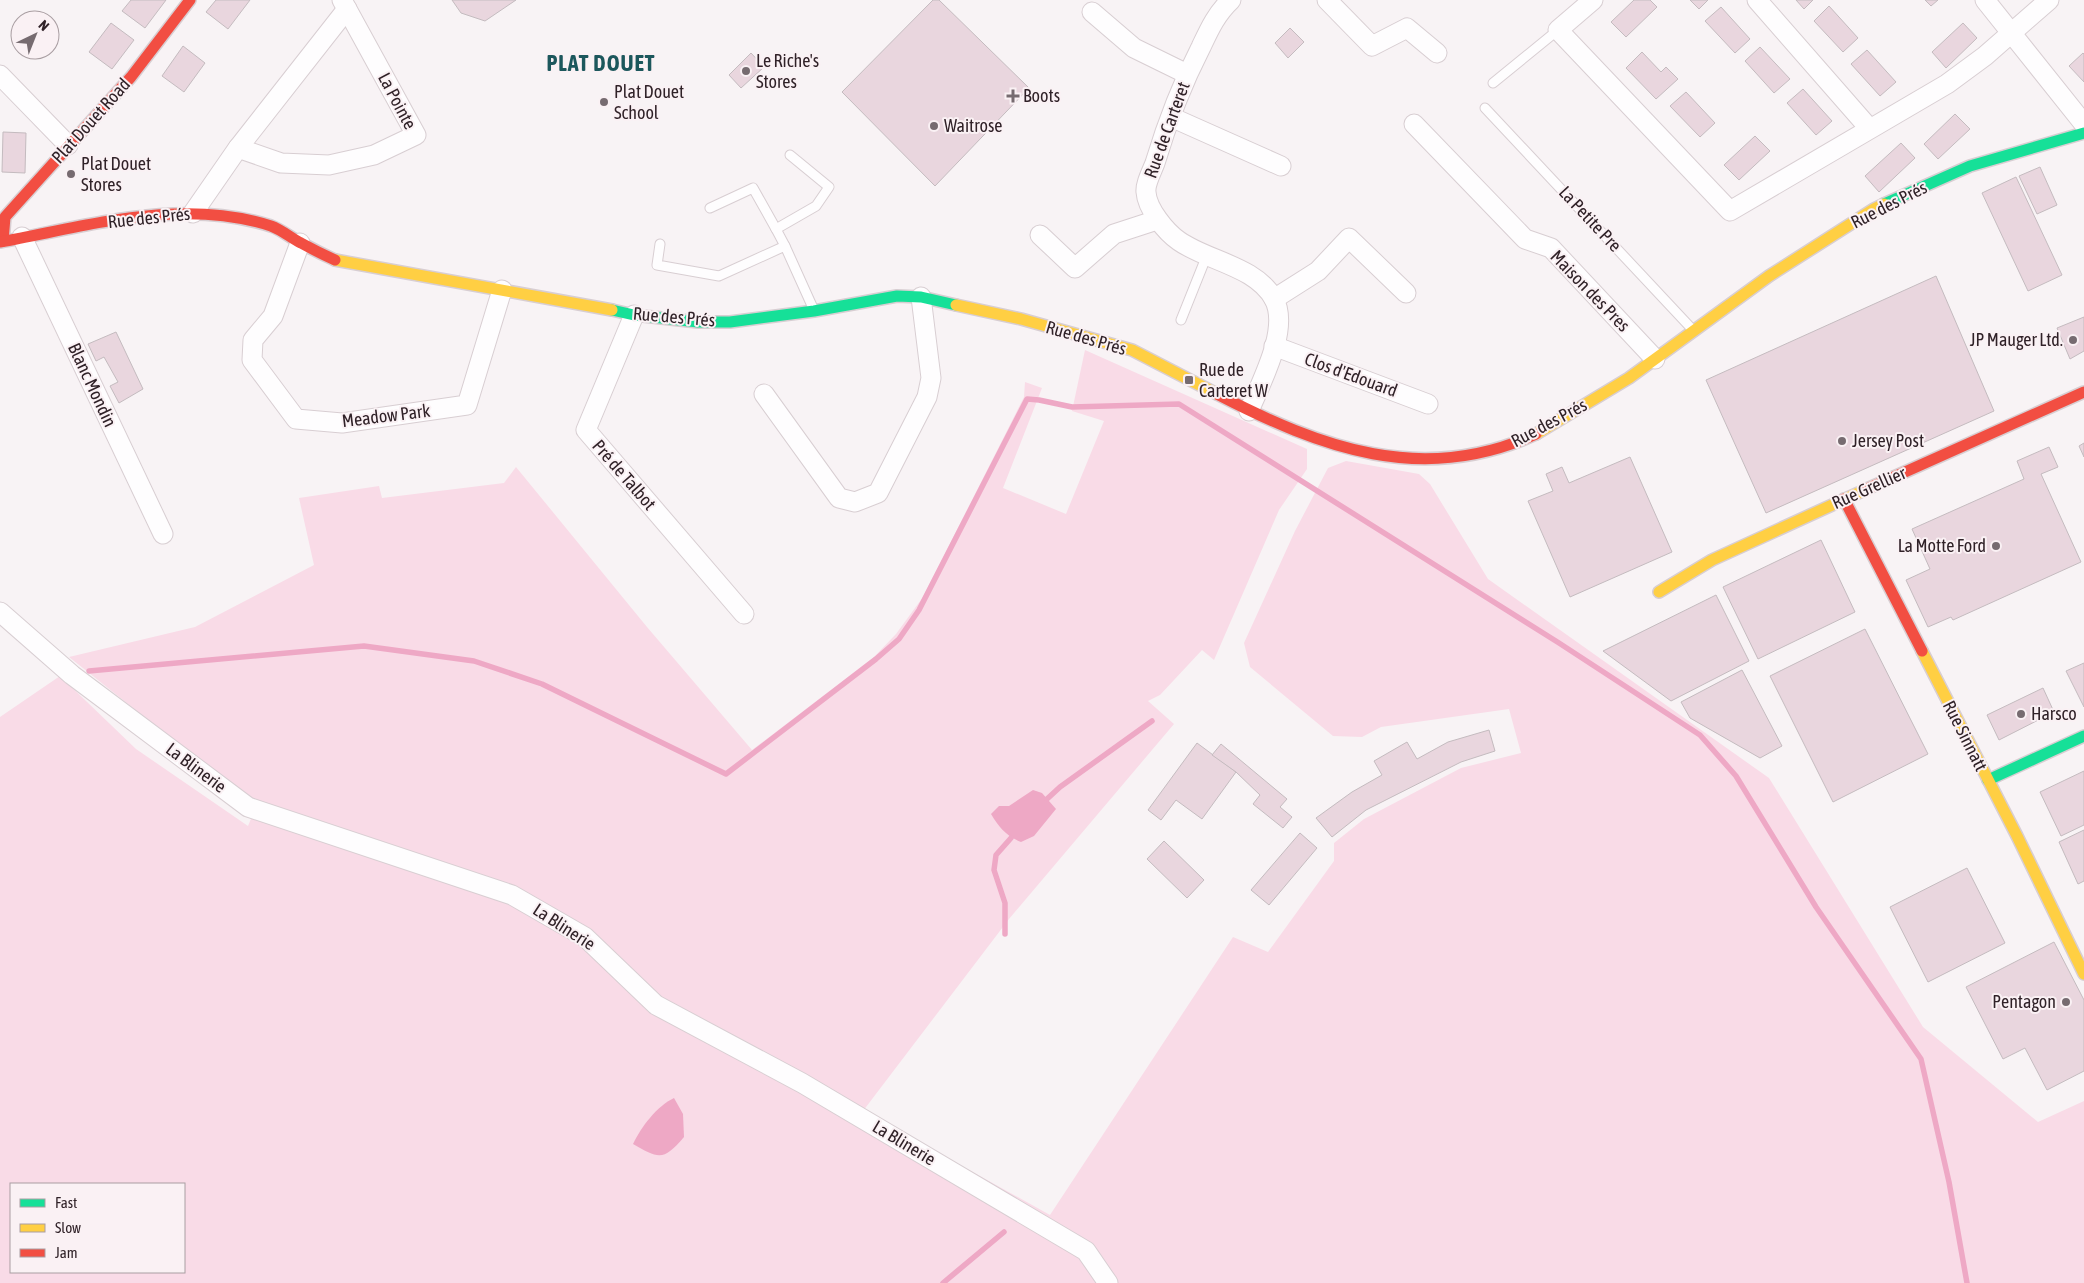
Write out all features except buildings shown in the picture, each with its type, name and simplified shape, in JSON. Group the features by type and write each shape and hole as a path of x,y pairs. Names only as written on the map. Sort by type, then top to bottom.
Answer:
{"main road":[{"name":"Plat Douet Road","path":"2,242 5,217 131,77 190,0"},
{"name":"Rue des Prés","path":"2,242 154,214 193,212 246,219 274,227 300,243 337,261 591,305 634,315 698,322 730,322 814,311 897,296 921,297 1021,319 1132,350 1249,411 1326,443 1385,457 1417,460 1444,459 1512,445 1538,433 1629,378 1769,276 1874,209 1970,166 2084,133"},
{"name":"Rue Grellier","path":"1659,592 1712,560 2084,392"},
{"name":"Rue Sinnatt","path":"1844,499 1988,780 2084,974"},
{"path":"1988,780 2084,736"}],"street":[{"name":"Rue de Carteret","path":"1231,0 1218,12 1187,74 1146,191 1157,220 1179,241 1246,274 1262,285 1274,298"},
{"path":"1327,0 1372,46 1406,28 1437,53"},
{"path":"1593,0 1558,30 1730,211 1947,84 2012,33 2050,0"},
{"path":"1757,0 1869,128"},
{"path":"1985,0 2084,124"},
{"name":"La Pointe","path":"193,212 238,148 345,5 416,135 374,155 329,165 281,163 238,148"},
{"path":"1092,12 1134,48 1187,74"},
{"path":"0,75 68,146"},
{"path":"1171,117 1281,166"},
{"name":"Maison des Pres","path":"1414,124 1525,239 1551,248 1655,359"},
{"path":"1040,235 1075,268 1114,234 1157,220"},
{"name":"Blanc Mondin","path":"22,237 163,534"},
{"path":"1249,411 1274,346 1279,327 1278,310 1274,298 1318,271 1349,238 1406,293"},
{"name":"Meadow Park","path":"300,243 273,316 253,340 252,360 296,419 342,423 467,405 502,290"},
{"path":"764,394 839,498 856,502 878,493 927,398 931,378 921,297"},
{"name":"Pré de Talbot","path":"634,315 586,430 744,614"},
{"name":"Clos d'Edouard","path":"1274,346 1428,404"},
{"name":"La Blinerie","path":"0,612 72,675 248,807 512,895 586,937 656,1005 802,1083 1086,1250 1108,1283"}],"lane":[{"path":"1493,83 1558,30"},
{"name":"La Petite Pre","path":"1485,108 1694,331"},
{"path":"776,228 816,206 829,187 790,155"},
{"path":"710,208 753,188 785,246 814,311"},
{"path":"660,244 658,265 719,276 785,246"},
{"path":"1181,320 1207,254"}],"shaded area":[{"path":"1085,350 1307,449 1307,469 1279,510 1214,660 1202,650 1160,695 1148,701 1174,724 1009,919 863,1111 1050,1215 1233,937 1268,952 1334,861 1334,843 1364,819 1461,768 1521,753 1509,709 1381,727 1362,737 1333,736 1250,667 1244,643 1295,531 1328,468 1346,461 1419,474 1430,484 1488,579 1769,778 1923,1027 2038,1122 2084,1101 2084,1283 0,1283 0,717 60,676 136,749 248,826 257,804 221,778 69,657 195,627 314,565 299,498 379,486 382,498 504,483 516,467 647,627 752,750 874,657 896,634 923,597 1024,397 1025,382 1042,388 1003,488 1066,514 1104,421 1072,411"},
{"path":"1033,790 1042,793 1056,809 1034,836 1021,842 1003,831 991,814 999,806 1009,806"},
{"path":"674,1098 683,1114 684,1137 666,1154 661,1155 650,1153 633,1144 650,1118 662,1106"}],"waterway":[{"path":"89,671 364,646 474,661 542,684 726,774 876,659 899,639 919,610 1027,399 1072,407 1179,404 1559,643 1700,735 1736,776 1816,907 1921,1059 1949,1182 1967,1283"},
{"path":"1047,799 1060,787 1152,721"},
{"path":"1005,934 1005,903 994,870 996,855 1011,838"},
{"path":"943,1283 1004,1232"}],"traffic: fast":[{"path":"1884,204 1970,166 2084,133"},
{"path":"612,310 634,315 698,322 730,322 814,311 897,296 921,297 956,305"},
{"path":"1988,780 2084,736"}],"traffic: slow":[{"path":"1536,434 1629,378 1769,276 1884,204"},
{"path":"335,260 612,310"},
{"path":"956,305 1021,319 1132,350 1217,394"},
{"path":"1659,592 1712,560 1867,489"},
{"path":"1922,651 2017,836 2084,974"}],"traffic: jam":[{"path":"3,241 5,217 131,77 190,0"},
{"path":"0,242 136,217 204,214 237,218 271,226 335,260"},
{"path":"1867,489 2084,392"},
{"path":"1217,394 1295,430 1334,444 1373,454 1413,458 1453,457 1494,449 1536,434"},
{"path":"1844,499 1922,651"}],"place":[{"name":"Le Riche's Stores","path":"746,71"},
{"name":"Boots","path":"1013,96"},
{"name":"Plat Douet School","path":"604,102"},
{"name":"Waitrose","path":"934,126"},
{"name":"Plat Douet Stores","path":"71,174"},
{"name":"JP Mauger Ltd.","path":"2073,340"},
{"name":"Rue de Carteret W","path":"1189,380"},
{"name":"Jersey Post","path":"1842,441"},
{"name":"La Motte Ford","path":"1996,546"},
{"name":"Harsco","path":"2021,714"},
{"name":"Pentagon","path":"2066,1002"}],"district":[{"name":"PLAT DOUET","path":"601,63"}]}
